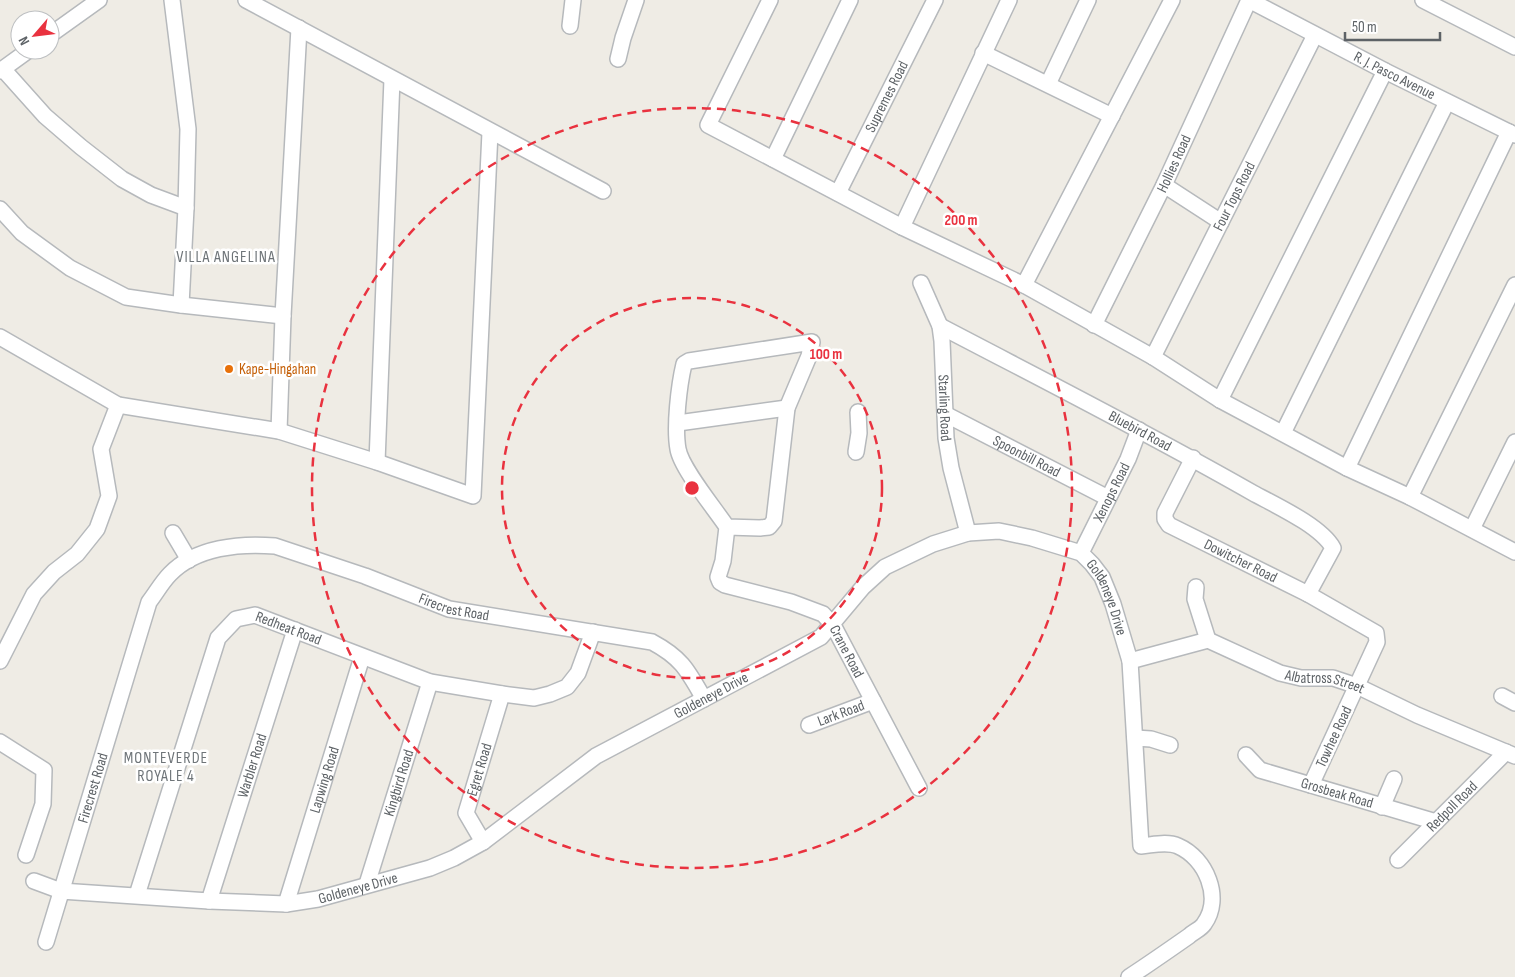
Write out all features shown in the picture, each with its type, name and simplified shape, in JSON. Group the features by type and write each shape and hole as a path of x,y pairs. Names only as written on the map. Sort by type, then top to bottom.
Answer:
{"street":[{"path":"60,28 99,0"},
{"path":"172,0 188,129 181,305"},
{"path":"246,0 603,191"},
{"path":"570,26 573,0"},
{"path":"618,59 636,0"},
{"path":"770,0 708,125 902,227 1024,285 1154,358 1220,400 1346,468 1410,497 1515,552"},
{"path":"772,159 850,0"},
{"name":"Supremes Road","path":"838,193 935,0"},
{"path":"902,227 1009,0"},
{"path":"1048,84 1088,0"},
{"path":"1024,285 1172,0"},
{"name":"R. J. Pasco Avenue","path":"1249,0 1314,35 1512,134"},
{"name":"Hollies Road","path":"1094,324 1164,185 1249,0"},
{"path":"1423,0 1515,47"},
{"path":"279,432 298,28"},
{"name":"Four Tops Road","path":"1154,358 1314,35"},
{"path":"983,53 1112,116"},
{"path":"16,60 2,70 45,116 81,147 122,178 151,195 186,208"},
{"path":"1220,400 1385,71"},
{"path":"377,462 392,79"},
{"path":"1283,433 1447,102"},
{"path":"0,337 118,405 279,432 377,462 473,496 490,132"},
{"path":"1346,468 1512,134"},
{"path":"1164,185 1221,222"},
{"path":"0,209 22,233 70,268 126,297 283,316"},
{"name":"Starling Road","path":"921,283 940,326 946,438 951,468 968,533"},
{"path":"1410,497 1515,285"},
{"name":"Bluebird Road","path":"940,326 1193,458 1307,524 1329,541 1333,548 1308,594"},
{"path":"812,342 809,356 787,408 774,521 769,527 727,527 688,471 678,450 678,423 681,377 684,364 689,361 812,342"},
{"path":"0,661 7,628 54,572 77,554 97,529 109,496 100,450 118,405"},
{"path":"678,423 787,408"},
{"path":"856,452 859,433 858,412"},
{"name":"Spoonbill Road","path":"945,414 1108,498"},
{"name":"Xenops Road","path":"1081,553 1128,459 1139,430"},
{"path":"1472,529 1515,442"},
{"name":"Dowitcher Road","path":"1193,458 1165,513 1165,519 1169,525 1308,594 1376,633"},
{"name":"Crane Road","path":"727,527 723,561 718,577 720,582 725,585 791,602 823,614 833,625 919,788"},
{"name":"Goldeneye Drive","path":"34,881 61,891 286,904 318,899 430,868 454,858 483,842 596,756 821,637 863,587 885,567 933,544 968,533 999,531 1032,538 1081,553 1102,577 1113,604 1130,661 1140,846 1166,843 1179,847 1196,860 1206,872 1211,887 1211,908 1204,925 1128,977"},
{"path":"173,533 189,560"},
{"name":"Firecrest Road","path":"46,942 149,602 170,574 189,560 224,547 275,546 365,576 449,608 652,642 669,651 684,666 704,699"},
{"path":"1130,661 1208,640 1195,599 1196,587"},
{"name":"Redheat Road","path":"137,895 218,638 236,618 255,615 430,682 534,698 566,687 578,673 593,632"},
{"name":"Warbler Road","path":"209,901 295,630"},
{"name":"Towhee Road","path":"1312,785 1377,642 1376,633"},
{"name":"Albatross Street","path":"1208,640 1280,673 1302,678 1333,678 1357,686 1417,715 1510,754"},
{"name":"Lapwing Road","path":"286,904 362,657"},
{"name":"Kingbird Road","path":"367,884 430,682"},
{"name":"Egret Road","path":"483,842 466,813 502,694"},
{"name":"Lark Road","path":"809,726 873,701"},
{"path":"1135,738 1151,739 1170,745"},
{"path":"0,742 44,770 42,804 26,855"},
{"name":"Redpoll Road","path":"1398,860 1510,754"},
{"name":"Grosbeak Road","path":"1246,755 1260,770 1436,822"},
{"path":"1382,807 1394,779"}],"place":[{"name":"Kape-Hingahan","path":"229,369"}],"district":[{"name":"VILLA ANGELINA","path":"226,257"},
{"name":"MONTEVERDE ROYALE 4","path":"166,767"}]}
